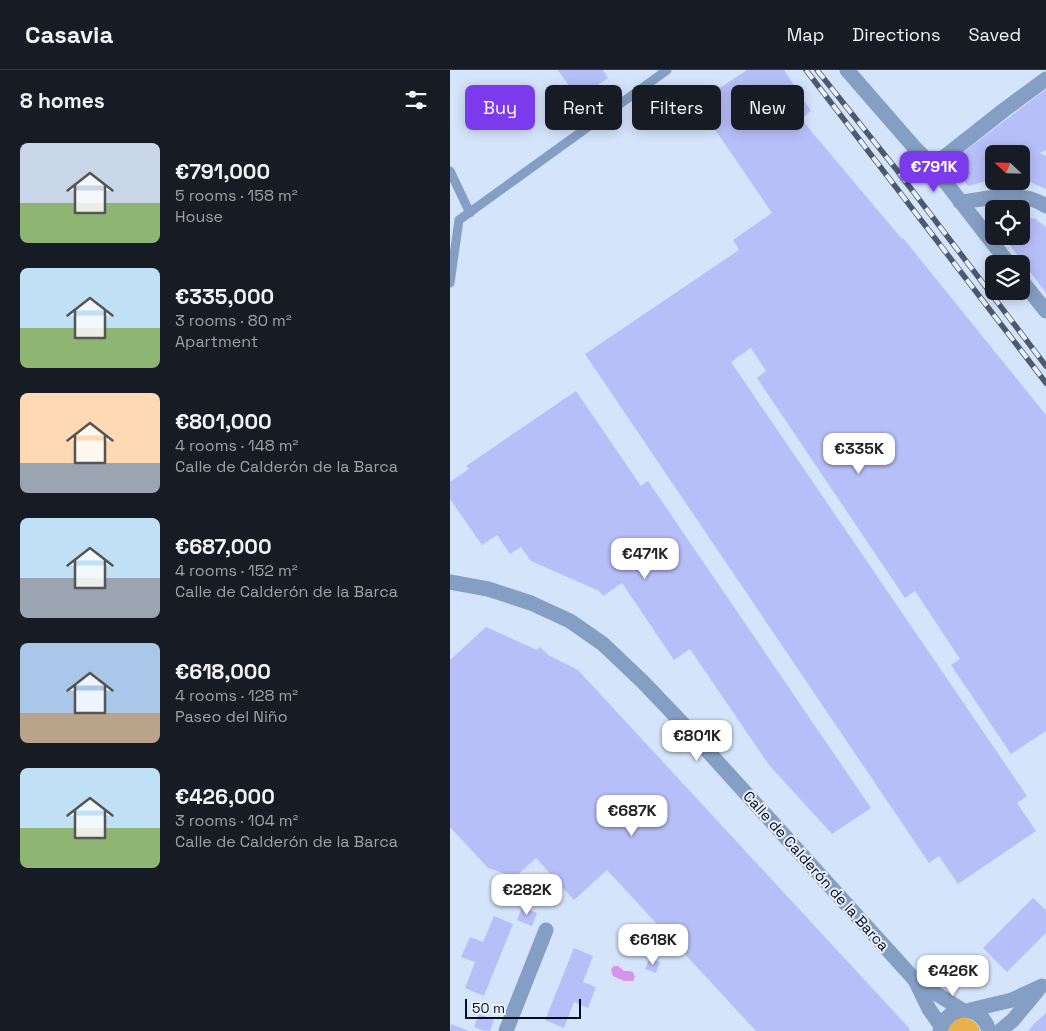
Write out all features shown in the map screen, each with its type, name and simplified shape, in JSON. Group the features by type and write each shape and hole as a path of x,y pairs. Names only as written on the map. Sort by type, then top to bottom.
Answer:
{"street":[{"path":"847,70 914,148 932,166 1002,255"},
{"path":"932,166 1046,79"},
{"path":"960,202 1019,195 1035,199 1046,206"},
{"path":"1030,291 1046,311"},
{"name":"Calle de Calderón de la Barca","path":"450,582 488,589 531,603 570,621 603,644 685,726 915,980 941,1029"},
{"path":"506,1031 546,930"},
{"name":"Calle de Calderón de la Barca","path":"915,980 983,1018 990,1031"},
{"path":"941,1029 948,1016 955,1012 1012,1000 1044,984"},
{"path":"1000,1031 1013,1020 1044,984"}],"lane":[{"path":"450,283 459,220 667,70"},
{"path":"450,170 470,213"}],"shaded area":[{"path":"614,966 618,966 624,971 633,972 635,977 633,981 624,981 613,976 611,969"},
{"path":"959,1018 972,1020 980,1031 947,1031 953,1021"}],"building":[{"path":"558,70 603,70 608,78 598,85 568,85"},
{"path":"747,70 784,70 794,85 731,85 731,130 804,130 804,123 903,238 1046,415 1046,731 1011,754 951,665 960,659 915,591 905,598 757,378 766,371 751,348 731,362 1027,796 1017,803 1036,831 958,884 939,856 929,863 585,354 739,250 733,240 772,213 715,130 721,130 721,87"},
{"path":"1046,89 1046,150 1040,153 1046,156 1046,189 1030,182 1030,145 985,145 985,181 968,186 954,167 956,158"},
{"path":"804,100 811,111 804,117"},
{"path":"1030,218 1034,218 1046,227 1046,293 1030,272 1030,255 1017,255 1010,245 1030,245"},
{"path":"576,391 641,486 648,481 871,808 832,834 769,765 690,649 674,660 622,583 603,596 599,591 531,561 521,547 510,554 497,535 482,545 450,499 450,482 469,469 466,466"},
{"path":"486,627 537,650 540,647 548,655 578,670 910,1029 909,1031 756,1031 607,870 574,900 536,858 515,877 488,868 450,827 450,660"},
{"path":"1033,898 1046,910 1046,933 1007,972 983,948"},
{"path":"522,907 537,913 532,926 517,920"},
{"path":"494,916 513,924 484,996 465,988 475,962 461,957 470,937 483,942"},
{"path":"574,948 593,956 583,982 596,987 588,1008 574,1002 564,1028 545,1020"},
{"path":"650,958 660,962 656,973 645,969"},
{"path":"1046,1013 1046,1031 1028,1031 1034,1024"},
{"path":"479,1014 494,1020 490,1031 474,1027"},
{"path":"451,1024 469,1031 450,1031"}],"railway":[{"path":"806,70 1046,383"},
{"path":"817,70 896,169 1046,366"}]}
